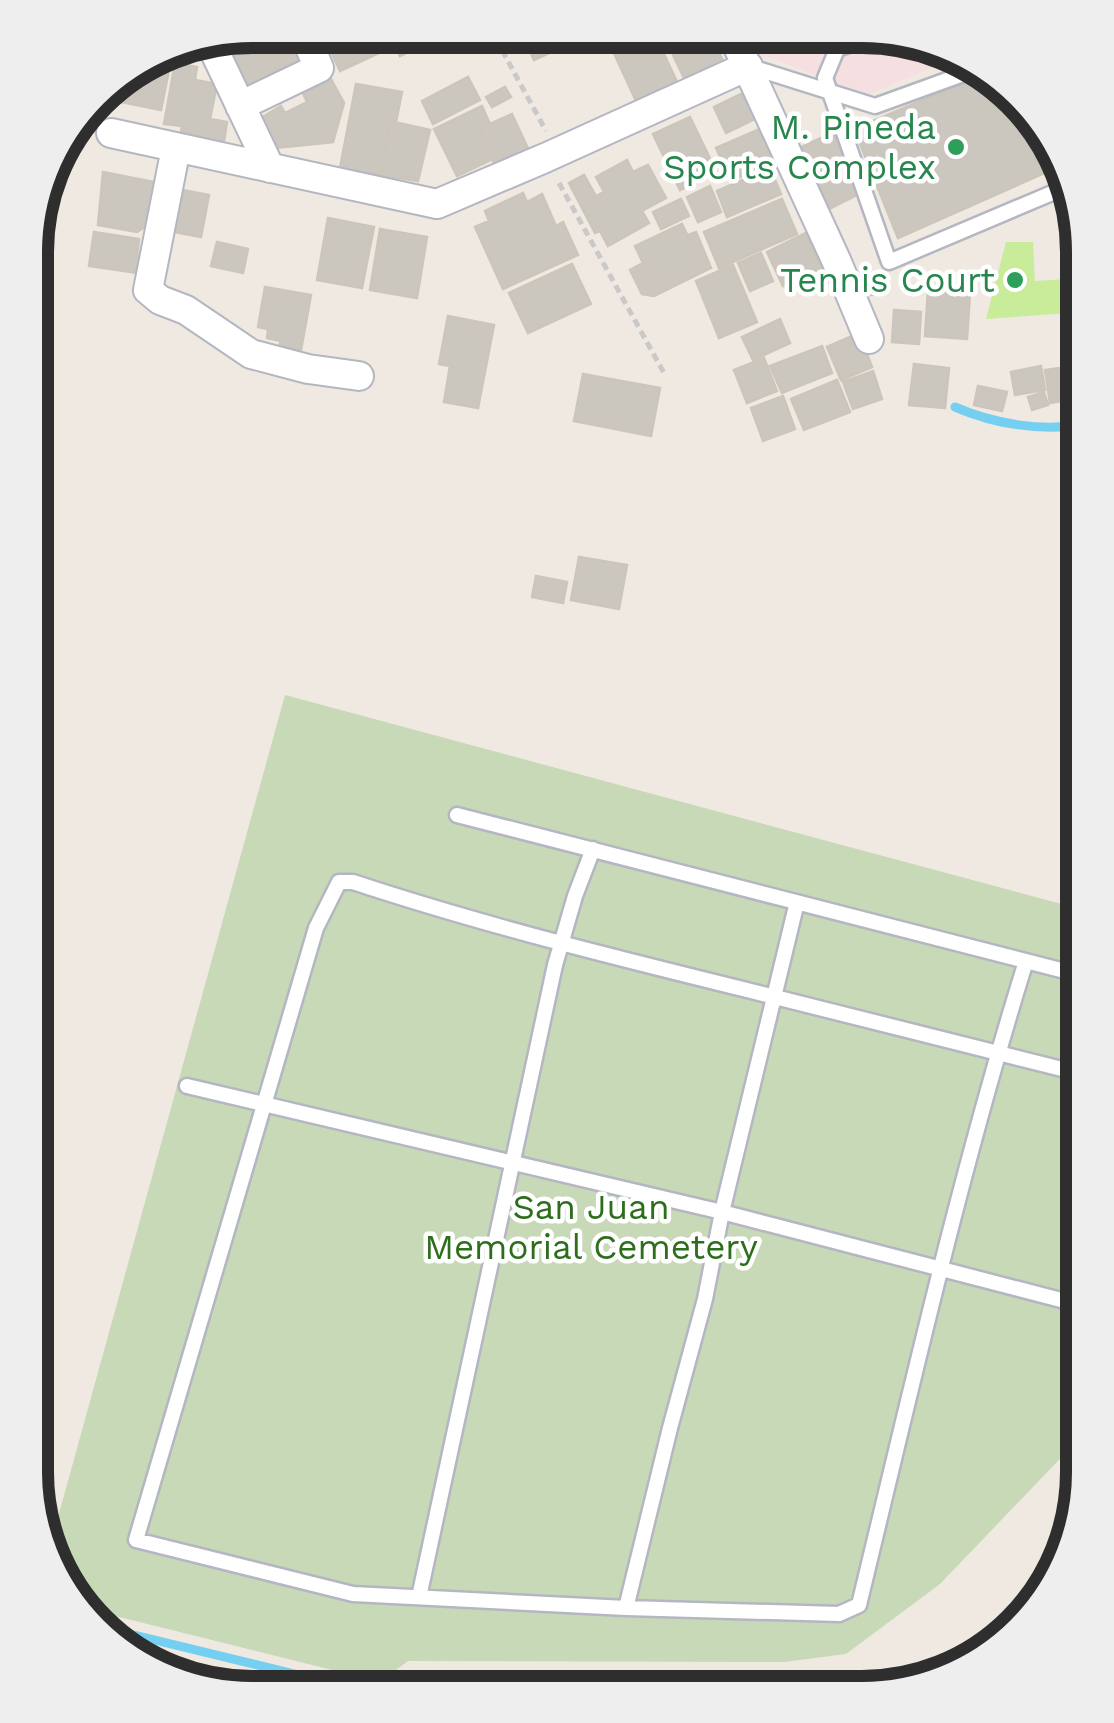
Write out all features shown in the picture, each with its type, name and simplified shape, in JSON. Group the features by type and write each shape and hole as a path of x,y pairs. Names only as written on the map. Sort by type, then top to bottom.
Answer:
{"street":[{"path":"240,106 319,68 310,48"},
{"path":"739,48 869,339"},
{"path":"214,51 270,168"},
{"path":"112,134 437,204 748,66"},
{"path":"176,148 148,290 160,300 198,317 250,354 308,370 359,376"}],"lane":[{"path":"840,48 825,78 889,262 1057,191"},
{"path":"748,66 875,106 963,74"},
{"path":"457,814 1066,971"},
{"path":"420,1597 560,943 593,848"},
{"path":"1026,961 998,1053 941,1268 859,1605 839,1614 354,1594 136,1540 316,928 339,882 353,882 560,943 774,996 998,1053 1066,1070"},
{"path":"626,1608 705,1299 722,1212 797,902"},
{"path":"187,1086 722,1212 1066,1301"}],"path":[{"path":"501,48 549,137 546,158 664,373"}],"shaded area":[{"path":"745,48 889,49 942,63 867,95"}],"green space":[{"name":"Tennis Court","path":"1006,242 1033,242 1035,281 1066,279 1066,313 986,319"},
{"name":"San Juan Memorial Cemetery","path":"285,695 1066,905 1066,1453 940,1584 846,1654 784,1662 408,1661 388,1676 356,1676 105,1613 75,1574 55,1527"}],"building":[{"path":"295,48 306,71 253,96 231,50"},
{"path":"330,48 388,48 388,49 340,71"},
{"path":"396,48 416,48 400,56"},
{"path":"529,48 560,48 534,60"},
{"path":"612,48 661,48 678,84 637,103"},
{"path":"688,48 717,48 726,68 688,86 673,55"},
{"path":"175,63 197,67 195,80 217,84 210,119 227,122 223,148 179,141 182,126 164,124"},
{"path":"170,65 161,110 114,101"},
{"path":"468,77 480,100 433,124 422,101"},
{"path":"331,79 344,103 333,142 276,148 258,120 281,106 285,113 307,102 303,93"},
{"name":"M. Pineda Sports Complex","path":"971,79 1007,107 1039,149 1050,171 898,238 854,129"},
{"path":"356,84 402,92 396,122 390,121 380,175 340,168"},
{"path":"505,87 511,97 492,107 486,97"},
{"path":"743,93 755,119 726,133 714,107"},
{"path":"482,106 490,124 479,129 493,159 457,176 434,129"},
{"path":"512,114 531,155 497,170 479,129"},
{"path":"690,117 717,173 680,190 653,134"},
{"path":"390,121 430,130 418,181 380,175"},
{"path":"760,129 775,161 731,181 716,148"},
{"path":"834,132 861,193 827,210 799,148"},
{"path":"627,160 633,172 648,165 666,198 642,211 649,223 608,246 600,231 595,233 569,183 584,175 596,196 604,192 596,177"},
{"path":"770,168 781,194 727,217 717,191"},
{"path":"103,172 159,183 154,221 137,232 98,225"},
{"path":"710,186 721,212 698,222 687,197"},
{"path":"177,189 209,195 201,237 169,231"},
{"path":"523,193 527,202 542,194 556,226 563,222 578,255 503,289 475,227 489,221 485,211"},
{"path":"681,199 689,216 661,229 653,212"},
{"path":"782,199 797,234 719,268 704,232"},
{"path":"328,218 374,227 362,288 317,280"},
{"path":"682,224 700,262 653,284 635,246"},
{"path":"380,229 427,237 417,298 370,290"},
{"path":"94,232 139,239 137,256 147,257 145,274 89,266"},
{"path":"696,232 711,268 654,296 642,294 630,270 643,263 653,284 700,262 688,235"},
{"path":"806,233 822,268 783,286 767,252"},
{"path":"217,242 248,249 243,273 211,266"},
{"path":"761,253 773,281 750,291 738,263"},
{"path":"572,264 591,304 528,333 509,293"},
{"path":"733,265 757,322 719,338 696,281"},
{"path":"883,274 885,293 863,296 861,276"},
{"path":"265,287 311,295 301,350 279,346 281,341 267,338 268,329 258,327"},
{"path":"928,290 970,293 967,339 925,336"},
{"path":"894,310 921,312 919,344 892,342"},
{"path":"448,316 494,325 478,408 444,402 450,366 439,364"},
{"path":"780,319 790,343 753,360 742,337"},
{"path":"859,333 872,367 841,380 827,347"},
{"path":"822,346 832,373 782,393 770,366"},
{"path":"764,358 777,391 747,403 734,370"},
{"path":"914,364 949,368 945,408 909,405"},
{"path":"1041,366 1045,390 1015,395 1011,372"},
{"path":"1066,367 1066,400 1050,403 1045,370"},
{"path":"873,371 882,399 853,409 843,382"},
{"path":"583,374 660,388 651,436 574,421"},
{"path":"837,380 850,412 804,430 791,399"},
{"path":"978,386 1007,392 1002,411 974,405"},
{"path":"1044,392 1048,405 1032,410 1028,397"},
{"path":"783,396 795,429 763,441 751,408"},
{"path":"579,557 627,565 619,609 571,600"},
{"path":"536,576 567,582 563,603 532,597"}],"waterway":[{"path":"955,407 1018,425 1066,426"},
{"path":"128,1634 302,1676"}],"place":[{"name":"M. Pineda Sports Complex","path":"956,147"},
{"name":"Tennis Court","path":"1015,280"}]}
